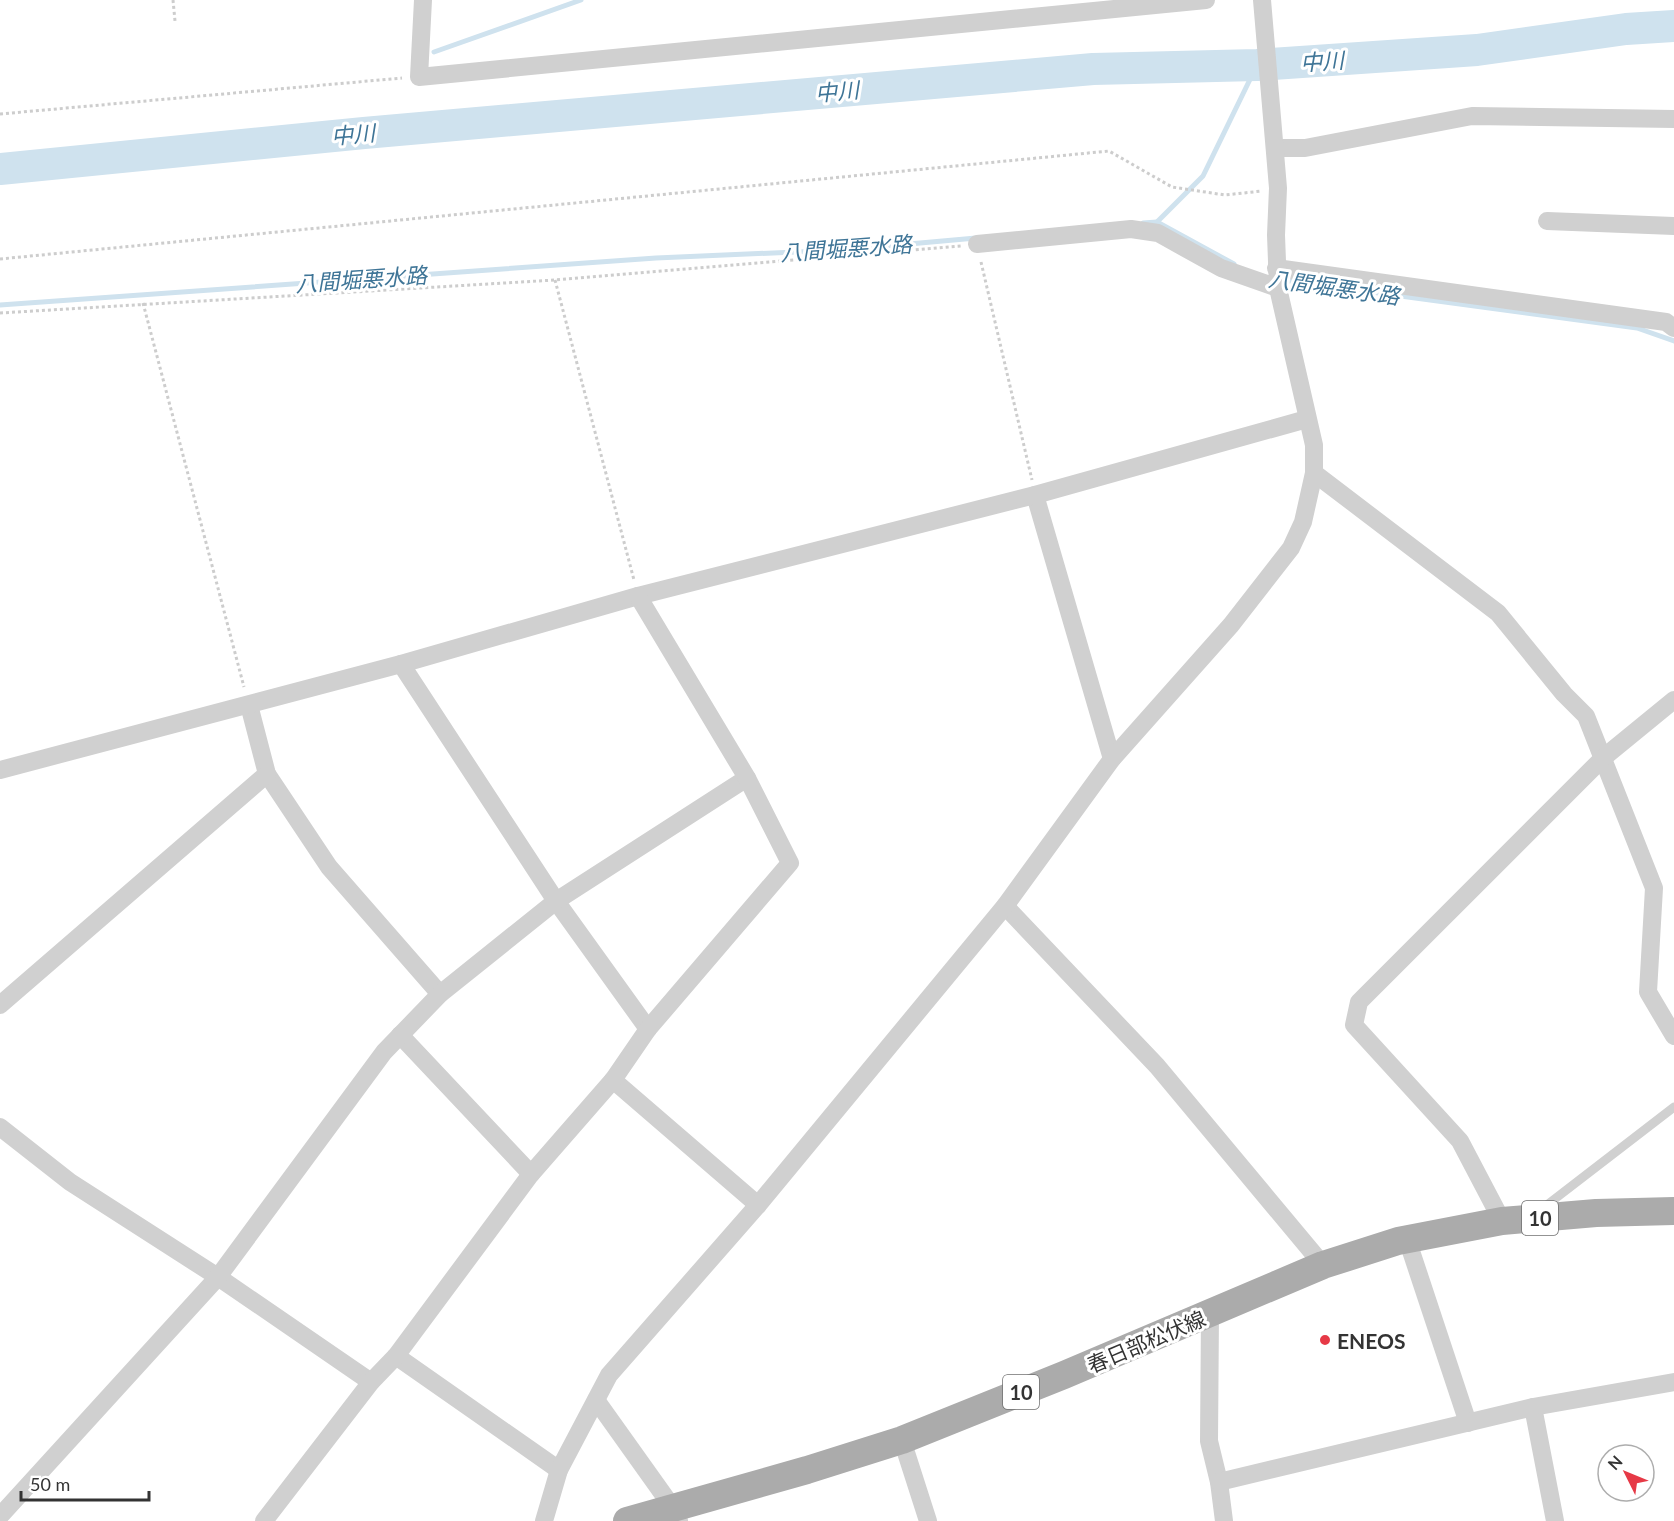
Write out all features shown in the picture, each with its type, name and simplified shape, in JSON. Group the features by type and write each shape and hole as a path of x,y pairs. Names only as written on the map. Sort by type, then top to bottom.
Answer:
{"main road":[{"name":"春日部松伏線","path":"627,1521 676,1514 902,1440 1210,1314 1323,1265 1407,1239 1515,1220 1596,1213 1674,1211"}],"street":[{"path":"423,0 419,77 1206,0"},
{"path":"544,1521 559,1470 609,1375 758,1205 1005,906 1112,759 1231,625 1291,548 1303,522 1314,473 1314,445 1278,288 1276,268 1278,188 1262,0"},
{"path":"1275,148 1305,148 1472,116 1674,119"},
{"path":"1547,221 1674,226"},
{"path":"978,244 1131,229 1158,233 1221,268 1278,288"},
{"path":"1276,268 1666,322 1674,327"},
{"path":"0,770 401,664 638,596 1035,495 1308,419"},
{"path":"1314,473 1498,613 1564,694 1586,716 1653,888 1648,992 1674,1036"},
{"path":"1035,495 1112,759"},
{"path":"264,1521 371,1382 396,1356 531,1174 613,1080 648,1029 790,863 747,778 638,596"},
{"path":"401,664 556,901 648,1029"},
{"path":"1515,1220 1460,1141 1354,1025 1359,1002 1603,758 1674,700"},
{"path":"249,705 267,774 329,867 440,994"},
{"path":"0,1005 267,774"},
{"path":"0,1516 218,1277 384,1052 440,994 556,901 747,778"},
{"path":"1005,906 1157,1066 1323,1265"},
{"path":"400,1035 531,1174"},
{"path":"613,1080 758,1205"},
{"path":"0,1126 70,1182 218,1277 371,1382"},
{"path":"1407,1239 1467,1423"},
{"path":"1210,1314 1209,1442 1219,1482 1224,1521"},
{"path":"396,1356 559,1470"},
{"path":"1219,1482 1533,1407 1674,1382"},
{"path":"596,1400 676,1514"},
{"path":"1533,1407 1555,1521"},
{"path":"902,1440 927,1521"}],"lane":[{"path":"1515,1220 1674,1107"}],"path":[{"path":"173,0 175,21"},
{"path":"0,114 419,77"},
{"path":"0,259 1109,151 1172,187 1225,195 1278,188"},
{"path":"0,313 555,280 978,244 1035,495"},
{"path":"555,280 638,596"},
{"path":"143,303 249,705"}],"waterway":[{"path":"434,52 581,0"},
{"name":"中川","path":"0,169 364,133 1093,69 1257,65 1477,50 1626,29 1674,26"},
{"path":"1157,222 1203,176 1257,65"},
{"name":"八間堀悪水路","path":"1143,223 1157,222 1234,264"},
{"name":"八間堀悪水路","path":"0,305 656,258 842,250 976,238"},
{"name":"八間堀悪水路","path":"1282,280 1637,328 1674,341"}],"place":[{"name":"ENEOS","path":"1325,1340"}]}
